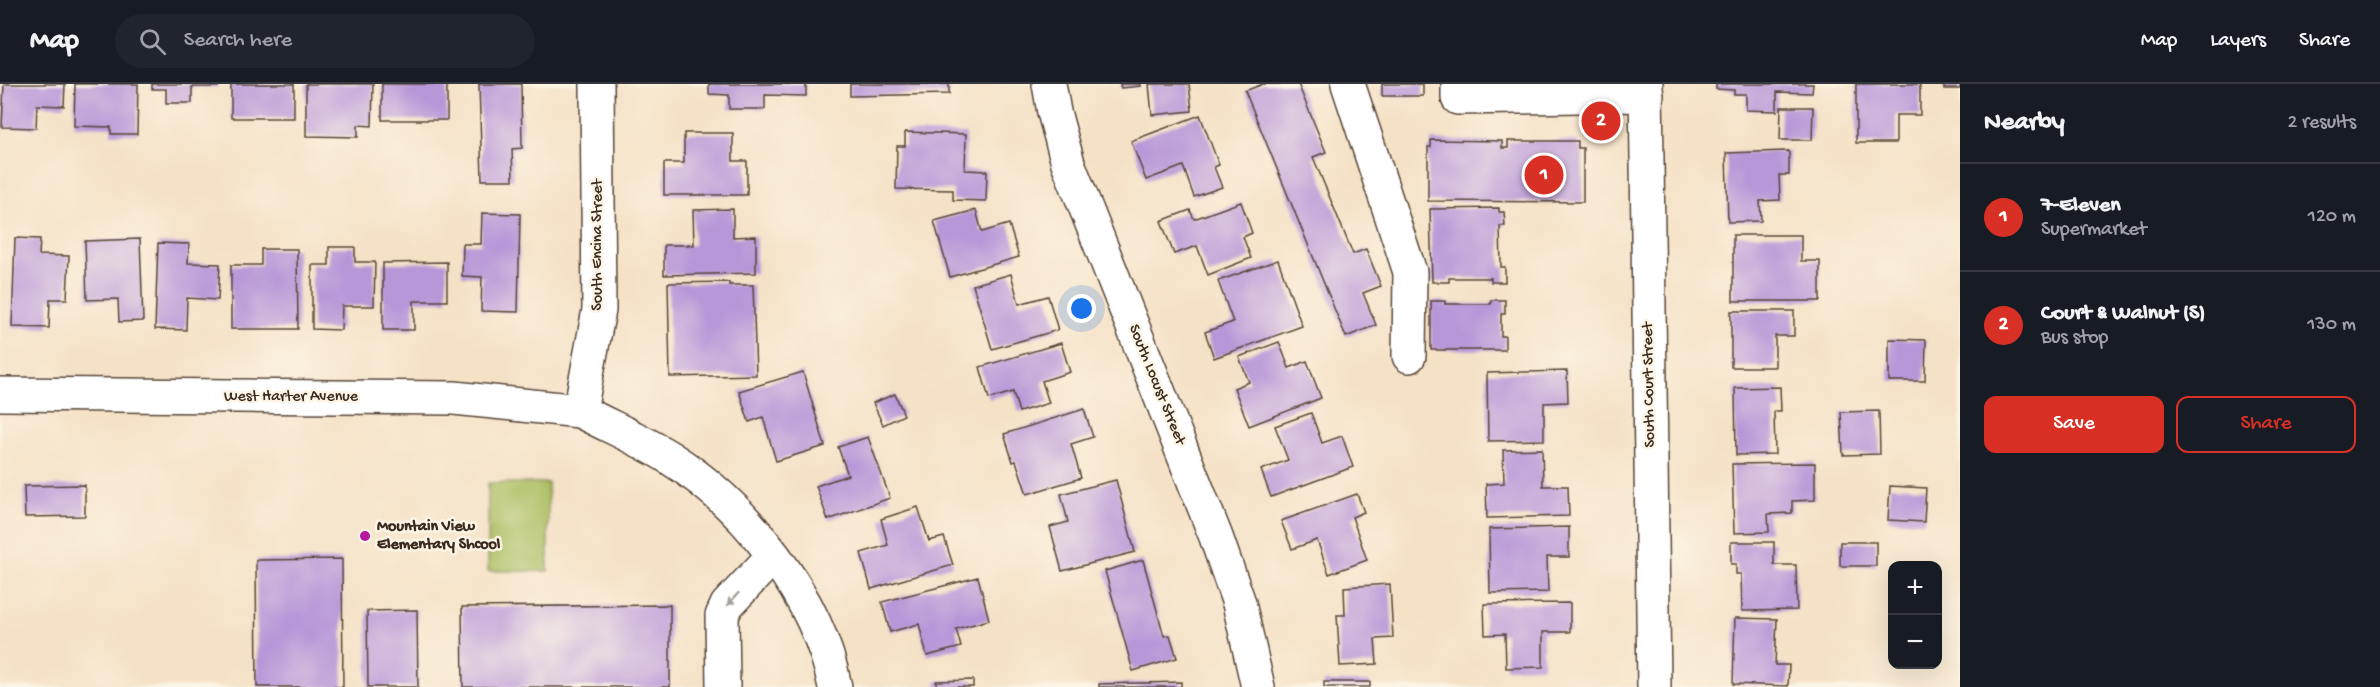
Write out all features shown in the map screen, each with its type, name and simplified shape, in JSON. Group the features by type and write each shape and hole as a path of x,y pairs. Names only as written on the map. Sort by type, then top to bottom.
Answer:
{"street":[{"name":"South Encina Street","path":"580,411 599,310 597,84"},
{"name":"South Locust Street","path":"1049,84 1068,163 1224,559 1239,603 1258,687"},
{"path":"1458,84 1458,98 1535,88 1647,90"},
{"path":"1356,87 1410,272 1409,356"},
{"name":"South Court Street","path":"1647,90 1654,687"},
{"name":"West Harter Avenue","path":"0,394 454,398 580,411"},
{"path":"580,411 669,458 707,486 746,521 789,579 814,624 832,671 835,687"},
{"path":"723,687 722,616 727,605 773,556"}],"green space":[{"path":"488,483 548,483 548,571 488,571"}],"building":[{"path":"4,84 65,84 64,106 37,105 36,128 2,127"},
{"path":"75,84 138,84 137,134 111,134 111,127 74,126"},
{"path":"152,84 218,84 218,87 192,87 192,103 166,103 166,89 152,89"},
{"path":"231,84 294,84 294,118 231,118"},
{"path":"306,84 373,84 372,126 358,125 358,137 306,136"},
{"path":"382,84 447,84 447,120 382,120"},
{"path":"479,84 521,84 522,148 512,149 513,180 482,180"},
{"path":"709,84 806,84 806,96 765,95 765,109 729,109 729,95 709,94"},
{"path":"850,84 949,84 949,94 850,96"},
{"path":"1120,84 1141,84 1141,86 1121,88"},
{"path":"1149,84 1189,84 1192,111 1152,115"},
{"path":"1263,84 1298,84 1326,152 1313,157 1353,254 1366,249 1381,286 1363,293 1376,325 1346,337 1245,91"},
{"path":"1382,84 1423,84 1423,96 1382,96"},
{"path":"1716,84 1813,84 1812,93 1777,92 1777,111 1746,110 1746,94 1734,94 1734,90 1716,89"},
{"path":"1856,84 1920,84 1920,115 1896,115 1896,143 1856,143"},
{"path":"1944,84 1960,84 1960,89 1944,89"},
{"path":"1781,107 1813,107 1812,140 1780,140"},
{"path":"1200,115 1219,165 1214,167 1222,187 1194,197 1183,166 1146,180 1131,141"},
{"path":"905,132 966,134 965,170 987,171 986,201 953,200 953,190 896,189 897,146 905,146"},
{"path":"684,133 733,133 733,161 747,161 747,195 664,195 664,163 684,163"},
{"path":"1431,140 1502,141 1502,148 1508,148 1508,141 1578,141 1578,148 1583,148 1583,202 1428,201 1428,147 1431,147"},
{"path":"1789,151 1789,175 1779,175 1780,200 1760,201 1761,221 1728,222 1726,153"},
{"path":"1241,202 1252,233 1243,237 1251,258 1208,275 1197,246 1174,254 1161,221 1190,210 1194,219"},
{"path":"1499,208 1499,212 1504,212 1505,226 1500,226 1501,267 1505,267 1505,282 1491,282 1491,278 1449,278 1449,282 1432,282 1430,209"},
{"path":"733,209 733,237 756,236 756,273 664,275 664,245 694,245 693,210"},
{"path":"976,210 982,232 1009,224 1019,257 950,277 934,221"},
{"path":"482,213 520,214 518,312 481,311 482,277 462,276 463,244 481,244"},
{"path":"1733,235 1801,235 1801,261 1820,261 1820,301 1733,301"},
{"path":"15,238 40,239 39,255 69,256 67,299 50,299 49,328 12,327"},
{"path":"140,239 143,321 119,322 118,299 87,300 85,241"},
{"path":"158,243 189,244 188,263 220,264 218,300 187,298 186,330 155,329"},
{"path":"329,247 355,247 355,262 375,262 374,306 342,306 341,330 312,329 312,265 329,265"},
{"path":"261,249 297,249 298,329 231,329 231,265 261,265"},
{"path":"1278,260 1302,326 1214,358 1205,332 1233,322 1218,281"},
{"path":"447,262 447,301 414,301 414,330 383,330 383,263"},
{"path":"1011,274 1019,304 1048,296 1058,330 992,349 973,285"},
{"path":"729,282 729,285 753,285 756,375 670,377 668,283"},
{"path":"1491,300 1505,300 1505,314 1501,314 1501,336 1505,336 1505,350 1431,350 1431,301 1445,301 1445,304 1491,304"},
{"path":"1731,311 1794,311 1794,336 1775,336 1775,367 1731,367"},
{"path":"1889,339 1926,340 1925,381 1889,381"},
{"path":"1279,342 1289,368 1307,361 1321,398 1249,426 1234,388 1249,382 1239,357"},
{"path":"1061,343 1070,372 1042,381 1049,403 1019,412 1013,392 989,399 980,367"},
{"path":"1567,371 1568,402 1544,403 1544,440 1488,441 1487,373"},
{"path":"803,372 825,446 776,461 763,417 749,422 739,391"},
{"path":"1780,387 1781,411 1774,411 1775,454 1736,455 1735,388"},
{"path":"895,394 904,415 883,425 873,403"},
{"path":"1084,409 1093,437 1071,444 1081,478 1027,494 1004,434"},
{"path":"1879,411 1880,454 1843,455 1841,412"},
{"path":"1311,413 1322,443 1342,436 1353,467 1271,497 1261,470 1288,460 1275,426"},
{"path":"868,437 890,498 828,520 816,486 848,475 838,447"},
{"path":"1542,449 1543,486 1568,486 1569,516 1487,518 1486,484 1504,483 1503,450"},
{"path":"1815,463 1815,500 1792,501 1792,513 1768,514 1769,532 1734,533 1732,464"},
{"path":"1116,480 1135,552 1062,571 1050,527 1068,522 1061,494"},
{"path":"85,485 85,516 25,517 24,486"},
{"path":"1890,486 1926,488 1924,522 1888,520"},
{"path":"1357,494 1364,512 1352,517 1367,560 1329,574 1317,540 1292,549 1281,521"},
{"path":"918,507 929,541 944,537 953,565 871,589 861,553 888,545 881,519"},
{"path":"1569,527 1569,557 1547,557 1548,592 1490,593 1489,529"},
{"path":"1731,542 1774,542 1774,565 1796,565 1797,610 1742,611 1741,574 1736,574 1736,564 1731,564"},
{"path":"1840,542 1876,542 1876,566 1840,566"},
{"path":"342,559 343,687 257,687 256,560"},
{"path":"1143,560 1164,636 1170,635 1177,658 1133,671 1105,571"},
{"path":"978,577 989,620 956,629 961,647 927,656 919,624 890,632 882,602"},
{"path":"1390,584 1393,638 1375,639 1377,664 1340,666 1337,615 1345,615 1344,587"},
{"path":"1570,603 1570,632 1543,632 1543,667 1506,668 1505,634 1485,635 1484,604"},
{"path":"670,605 670,687 463,687 462,607"},
{"path":"417,610 418,687 368,687 367,611"},
{"path":"1735,618 1777,619 1775,665 1789,665 1788,686 1733,684"},
{"path":"973,680 973,687 936,687 936,681"},
{"path":"1181,682 1181,687 1099,687 1099,684"},
{"path":"1324,682 1370,682 1370,687 1324,687"}],"place":[{"name":"Court & Walnut (S)","path":"1601,121"},
{"name":"7-Eleven","path":"1544,175"},
{"name":"Mountain View Elementary Shcool","path":"365,536"}]}
